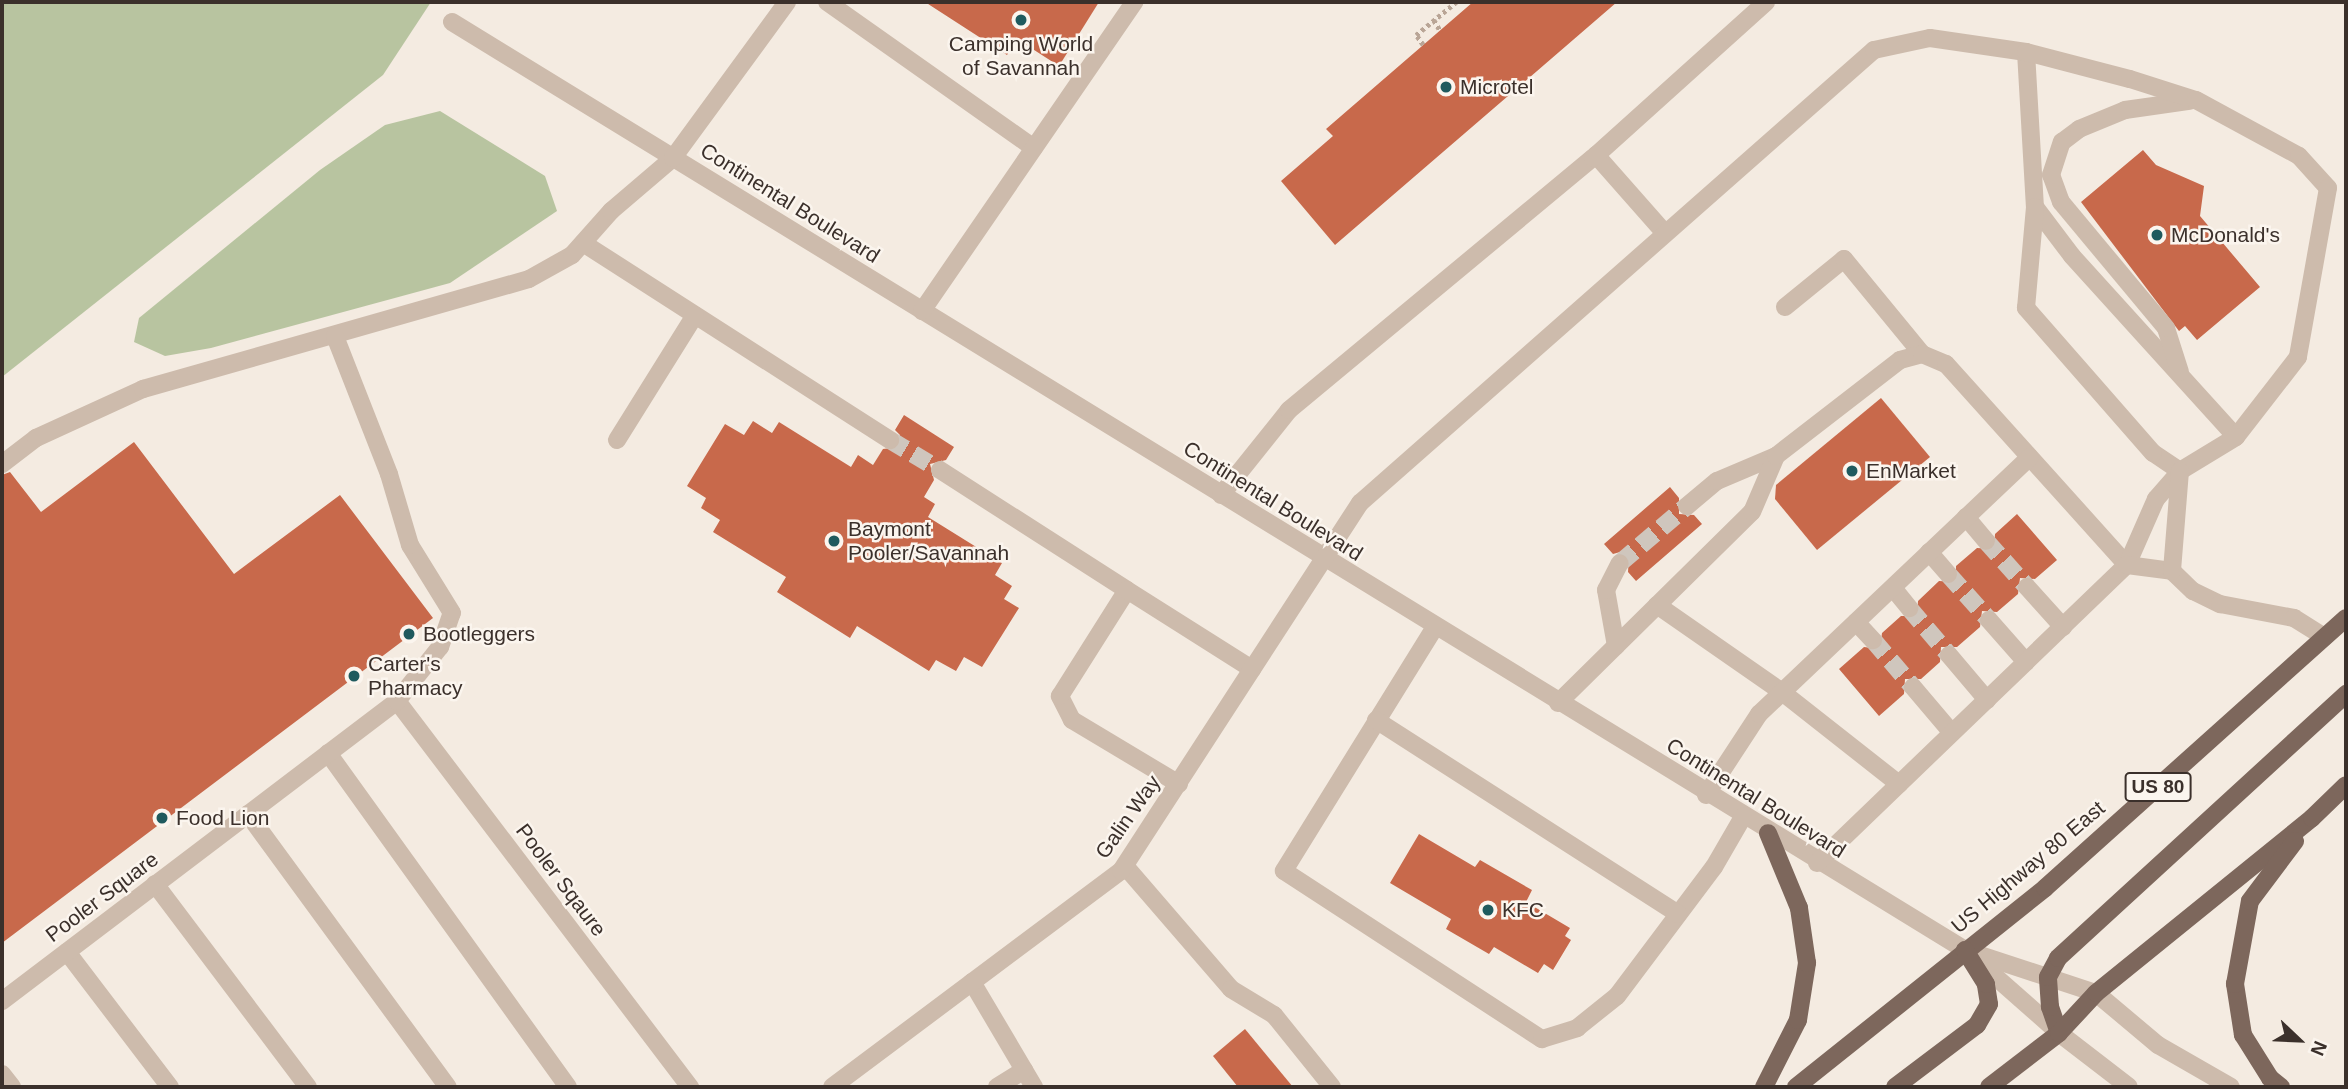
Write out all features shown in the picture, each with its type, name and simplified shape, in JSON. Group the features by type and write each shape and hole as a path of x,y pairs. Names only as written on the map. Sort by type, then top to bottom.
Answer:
{"main road":[{"name":"US Highway 80 East","path":"1796,1087 2045,888 2346,618"},
{"path":"2059,1033 2050,1007 2048,977 2058,958 2346,694"},
{"path":"1989,1087 2059,1033 2096,993 2312,818 2346,785"},
{"path":"2281,1087 2270,1078 2243,1035 2235,984 2250,901 2312,818"},
{"path":"1764,1087 1798,1020 1807,963 1799,908 1768,833"},
{"path":"1895,1087 1977,1025 1989,1004 1986,984 1965,950"}],"street":[{"path":"2,464 36,438 143,389 528,279 572,255 611,211 673,158 787,2"},
{"path":"827,2 1034,148"},
{"path":"922,311 1134,2"},
{"path":"1221,495 1289,410 1596,155 1766,2"},
{"name":"Continental Boulevard","path":"452,22 1706,795 1965,950 2059,1033 2129,1087"},
{"name":"Galin Way","path":"832,1087 1125,866 1322,557 1360,503 1664,232 1874,50 1930,38 2026,52 2196,100 2299,156 2328,188 2298,357 2236,437"},
{"path":"2026,52 2035,207 2026,308 2153,453 2180,471"},
{"path":"2182,377 2166,328 2061,202 2051,175 2062,142 2079,129 2125,110 2196,100"},
{"path":"1596,155 1664,232"},
{"path":"1817,863 2127,565 2156,499 2180,471 2236,437 2072,256 2035,207"},
{"path":"583,243 890,440"},
{"path":"1785,307 1844,259 1922,354 1946,364 2127,565 2172,571 2193,591 2220,604 2294,618 2324,637"},
{"path":"617,440 695,314"},
{"name":"Pooler Square","path":"2,1001 397,701 440,648 452,613 410,545 389,474 335,335"},
{"path":"1687,506 1717,481 1776,456 1900,360 1922,354"},
{"path":"1558,703 1752,512 1776,456"},
{"path":"1706,795 1759,714 2030,457"},
{"path":"940,470 1252,669"},
{"path":"2172,571 2180,471"},
{"path":"1966,517 1986,541"},
{"path":"1929,552 1948,573"},
{"path":"1616,646 1606,590 1620,563"},
{"path":"2026,587 2063,627"},
{"path":"1892,588 1909,608"},
{"path":"1127,590 1060,696 1072,720 1179,784"},
{"path":"1657,605 1782,692 1899,784"},
{"path":"1989,620 2026,662"},
{"path":"1856,622 1873,640"},
{"path":"1434,627 1284,871 1542,1039 1577,1028 1617,996 1678,914 1743,817"},
{"path":"1949,655 1987,700"},
{"path":"1913,687 1952,733"},
{"name":"Pooler Sqaure","path":"397,701 690,1087"},
{"path":"1376,720 1678,914"},
{"path":"328,753 568,1087"},
{"path":"248,814 448,1087"},
{"path":"1125,866 1231,989 1274,1015 1332,1087"},
{"path":"155,884 308,1087"},
{"path":"1965,950 2096,993 2158,1045 2231,1087"},
{"path":"67,952 170,1087"},
{"path":"972,982 1034,1087"},
{"path":"997,1087 1024,1070"},
{"path":"2,1074 12,1087"}],"path":[{"path":"1423,45 1416,35 1456,2"},
{"path":"1434,20 1440,30"}],"green space":[{"path":"2,2 431,2 383,75 2,377"},
{"path":"440,111 545,176 557,211 450,283 211,348 165,356 134,342 139,318 320,170 385,125"}],"building":[{"name":"Camping World of Savannah","path":"925,2 1099,2 1059,66 1017,39 1007,55"},
{"name":"Microtel","path":"1473,2 1617,2 1335,245 1281,181 1333,136 1326,129"},
{"name":"McDonald's","path":"2143,150 2156,165 2204,186 2200,216 2260,287 2197,340 2185,326 2179,331 2081,202"},
{"name":"EnMarket","path":"1881,398 1930,457 1817,550 1775,499 1776,485"},
{"name":"Baymont Pooler/Savannah","path":"904,415 954,447 946,460 930,464 934,480 924,497 935,504 928,517 1002,563 995,575 1012,586 1004,599 1019,608 982,667 964,657 956,671 936,660 929,671 857,626 850,638 777,592 786,577 713,532 720,520 701,508 706,498 687,486 725,424 744,435 753,421 772,433 779,422 851,467 858,455 873,465 883,449 899,447 900,435 895,430"},
{"path":"134,442 234,574 340,495 433,618 2,943 2,475 10,472 41,512"},
{"path":"1670,487 1679,498 1679,514 1694,515 1702,524 1636,581 1628,572 1629,556 1620,552 1613,554 1604,544"},
{"path":"2017,514 2057,560 2035,579 2020,578 2018,594 1997,612 1982,611 1980,627 1957,647 1941,647 1940,662 1921,679 1905,679 1904,694 1879,716 1839,669 1864,647 1880,649 1882,633 1901,616 1917,616 1918,601 1939,581 1956,582 1956,566 1977,548 1994,549 1995,534"},
{"name":"KFC","path":"1419,834 1475,867 1480,860 1532,890 1526,902 1570,928 1565,936 1571,940 1553,970 1544,964 1538,973 1494,947 1489,954 1446,929 1451,919 1390,883"},
{"path":"1245,1029 1293,1087 1238,1087 1213,1056"}],"tunnel":[{"path":"890,440 940,470"},
{"path":"1620,563 1687,506"},
{"path":"1986,541 2027,587"},
{"path":"1948,574 1989,620"},
{"path":"1909,608 1949,655"},
{"path":"1873,640 1913,687"}],"place":[{"name":"Camping World of Savannah","path":"1021,20"},
{"name":"Microtel","path":"1446,87"},
{"name":"McDonald's","path":"2157,235"},
{"name":"EnMarket","path":"1852,471"},
{"name":"Baymont Pooler/Savannah","path":"834,541"},
{"name":"Bootleggers","path":"409,634"},
{"name":"Carter's Pharmacy","path":"354,676"},
{"name":"Food Lion","path":"162,818"},
{"name":"KFC","path":"1488,910"}]}
